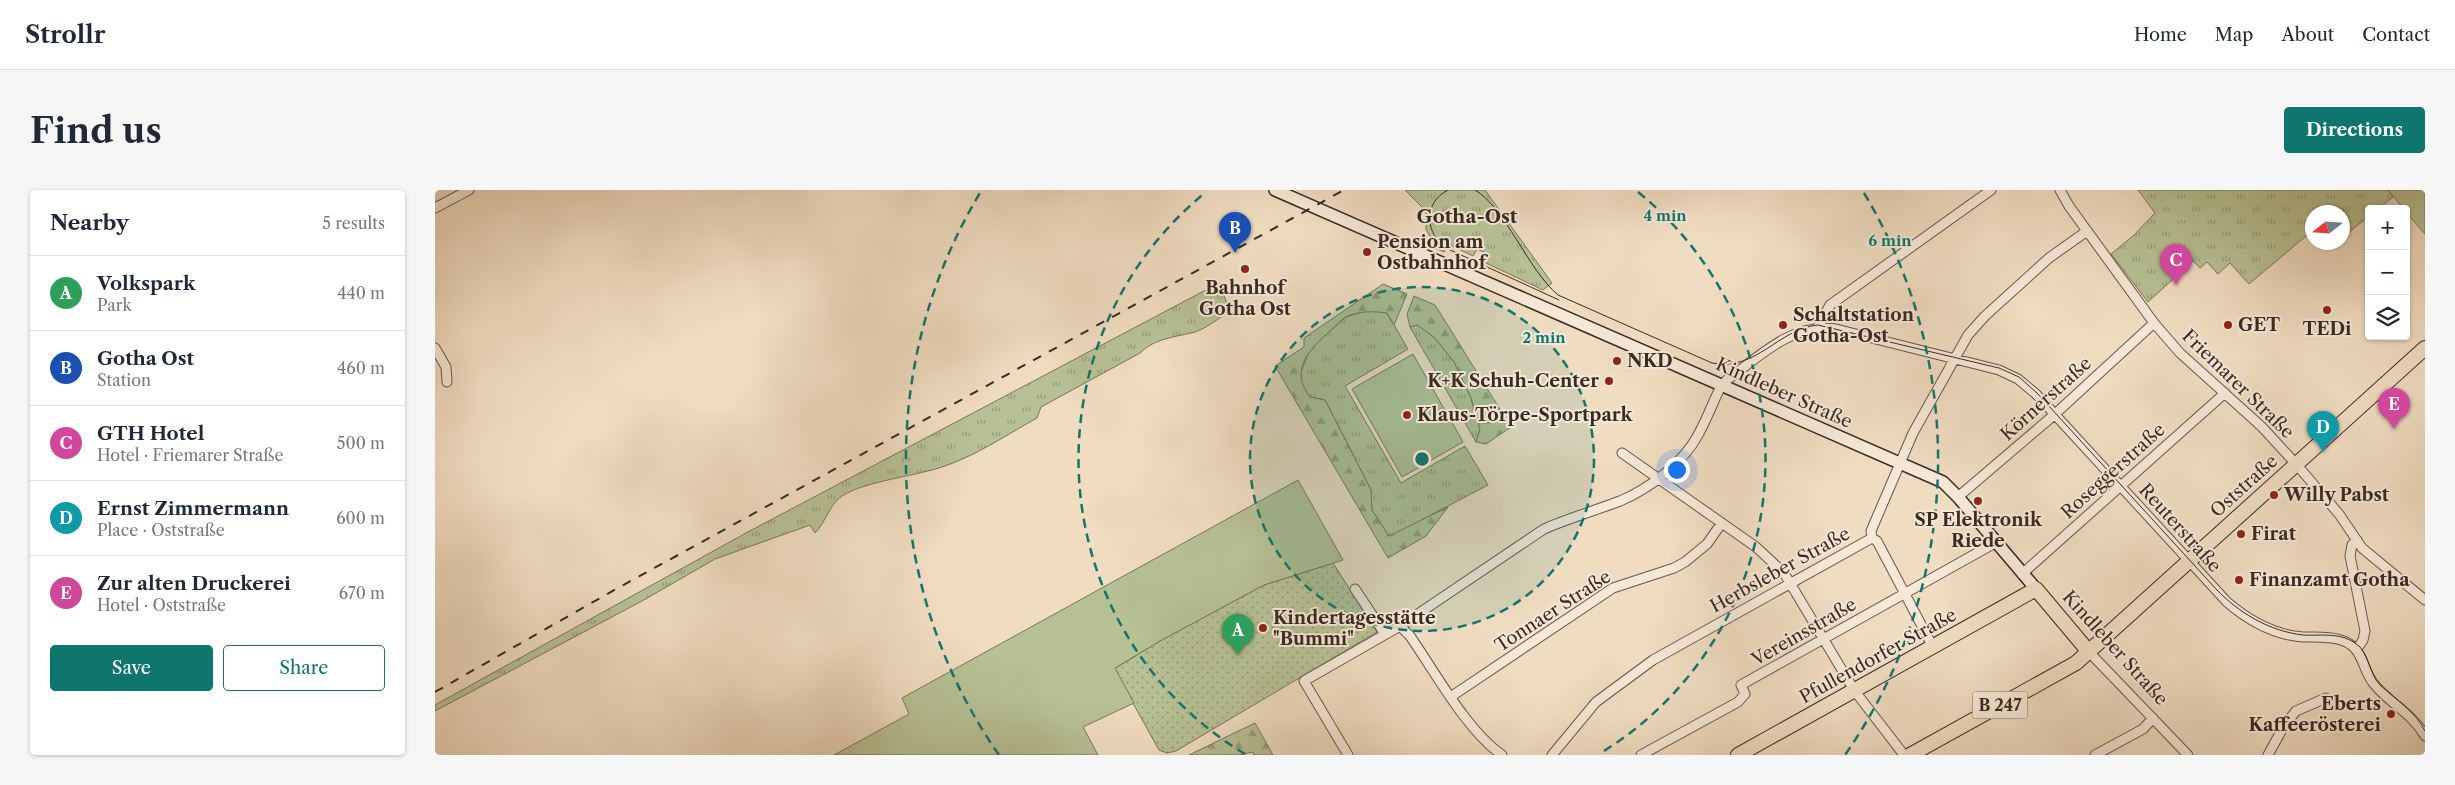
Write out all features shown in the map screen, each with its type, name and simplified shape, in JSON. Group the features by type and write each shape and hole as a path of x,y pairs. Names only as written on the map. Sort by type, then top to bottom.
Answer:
{"main road":[{"name":"Kindleber Straße","path":"1275,190 1943,482 1958,496 1995,543 2089,652"},
{"name":"Oststraße","path":"2089,652 2425,348"},
{"name":"Pfullendorfer Straße","path":"1738,755 2036,590"},
{"name":"B 247","path":"1910,755 2076,663 2089,652"}],"street":[{"path":"435,208 469,190"},
{"path":"1348,755 1304,681 1400,626 1544,529 1568,518 1620,501 1657,479 1682,456 1697,436 1721,386 1789,336 1817,327 1829,305 1991,190"},
{"name":"Friemarer Straße","path":"2053,190 2065,200"},
{"name":"Friemarer Straße","path":"2060,190 2065,200 2154,323 2181,353 2225,393 2296,464 2339,514 2362,548 2425,600"},
{"name":"Herbsleber Straße","path":"1552,755 1596,702 1653,660 1872,538 1871,531 1930,400 1968,335 1985,316 2049,258 2087,231"},
{"name":"Körnerstraße","path":"1958,496 2055,414 2154,323"},
{"name":"Reuterstraße","path":"1817,327 1836,329 1999,370 2018,379 2055,414 2221,597 2248,618 2266,627 2293,635 2340,640 2357,650"},
{"path":"435,348 446,367 447,382"},
{"name":"Roseggerstraße","path":"2023,574 2225,393"},
{"path":"1622,454 1767,556 1791,583 1853,690 1903,755"},
{"name":"Tonnaer Straße","path":"1452,696 1613,588 1674,568 1685,562 1707,544 1721,524"},
{"path":"1872,538 1877,541 1933,647"},
{"path":"2357,540 2352,545 2349,556 2365,631 2363,640 2357,650 2374,684 2422,723 2425,736"},
{"name":"Vereinsstraße","path":"1641,755 1738,702 1745,694 1741,685 1995,543"},
{"path":"1355,589 1385,634"},
{"path":"1400,626 1410,636 1473,726 1493,749 1502,755"},
{"name":"Kindleber Straße","path":"2089,652 2188,755"},
{"path":"2268,755 2284,726 2296,710 2326,698"},
{"path":"2095,755 2143,729 2153,718"}],"green space":[{"path":"1405,190 1485,190 1552,283 1543,290 1484,262 1486,253 1477,249 1473,256 1448,244 1444,252 1428,245 1431,239 1426,229 1426,211"},
{"path":"2138,190 2388,190 2393,197 2383,205 2365,205 2365,219 2350,231 2350,205 2305,205 2305,237 2249,284 2230,263 2218,274 2207,262 2200,268 2193,261 2148,302 2111,254 2133,236 2155,213"},
{"path":"2388,190 2425,190 2425,234 2410,217 2410,205 2401,205"},
{"path":"1219,283 1230,311 1195,332 1152,344 1140,353 1041,407 1037,418 992,444 945,466 864,486 852,491 838,500 815,533 810,525 715,559 642,601 435,711 435,705 746,533"},
{"path":"1383,284 1407,294 1394,325 1387,313 1362,312 1345,317 1309,353 1304,361 1301,378 1310,397 1325,400 1371,490 1372,510 1389,536 1448,507 1426,536 1388,558 1275,366 1304,347 1304,338"},
{"path":"1414,296 1435,305 1511,427 1486,444 1476,442 1480,429 1471,398 1454,362 1434,337 1417,325 1410,327 1407,314"},
{"path":"1369,310 1387,313 1408,349 1345,386 1401,483 1465,446 1488,485 1389,537 1372,510 1371,490 1325,400 1310,397 1301,385 1301,372 1310,349 1346,317"},
{"path":"1417,325 1434,337 1454,362 1471,398 1480,429 1476,442 1410,327"},
{"name":"Klaus-Törpe-Sportpark","path":"1413,354 1463,442 1402,477 1352,389"},
{"path":"1298,480 1343,560 1264,585 1160,641 1115,668 1134,703 1083,727 1098,755 834,755 909,714 902,698"},
{"path":"1333,563 1377,632 1176,751 1167,753 1159,750 1114,669 1160,641 1264,585"},
{"path":"1255,723 1273,755 1254,755 1253,752 1239,755 1189,755"}],"tram line":[{"path":"1448,190 1434,203 1431,211 1431,228 1440,243 1448,249 1559,300"},
{"path":"1475,190 1486,198 1496,210 1547,284 1558,295 1712,363 1728,364 1741,361 1754,356 1791,334 1804,328 1818,325 1999,368 2019,377 2037,393 2225,598 2255,620 2278,630 2303,635 2343,637 2355,643 2364,652 2376,680 2417,718 2425,731"}],"railway":[{"path":"435,692 616,589 1344,190"}],"place":[{"name":"Pension am Ostbahnhof","path":"1367,252"},
{"name":"Gotha Ost","path":"1235,253"},
{"name":"Bahnhof Gotha Ost","path":"1245,269"},
{"name":"GTH Hotel","path":"2176,285"},
{"name":"TEDi","path":"2327,310"},
{"name":"Schaltstation Gotha-Ost","path":"1783,325"},
{"name":"GET","path":"2228,325"},
{"name":"NKD","path":"1617,361"},
{"name":"K+K Schuh-Center","path":"1609,381"},
{"name":"Klaus-Törpe-Sportpark","path":"1407,415"},
{"name":"Zur alten Druckerei","path":"2394,429"},
{"name":"Ernst Zimmermann","path":"2323,452"},
{"name":"Willy Pabst","path":"2274,495"},
{"name":"SP Elektronik Riede","path":"1978,501"},
{"name":"Firat","path":"2241,534"},
{"name":"Finanzamt Gotha","path":"2239,580"},
{"name":"Kindertagesstätte \"Bummi\"","path":"1263,628"},
{"name":"Volkspark","path":"1238,655"},
{"name":"Eberts Kaffeerösterei","path":"2391,714"}],"district":[{"name":"Gotha-Ost","path":"1467,216"}]}
